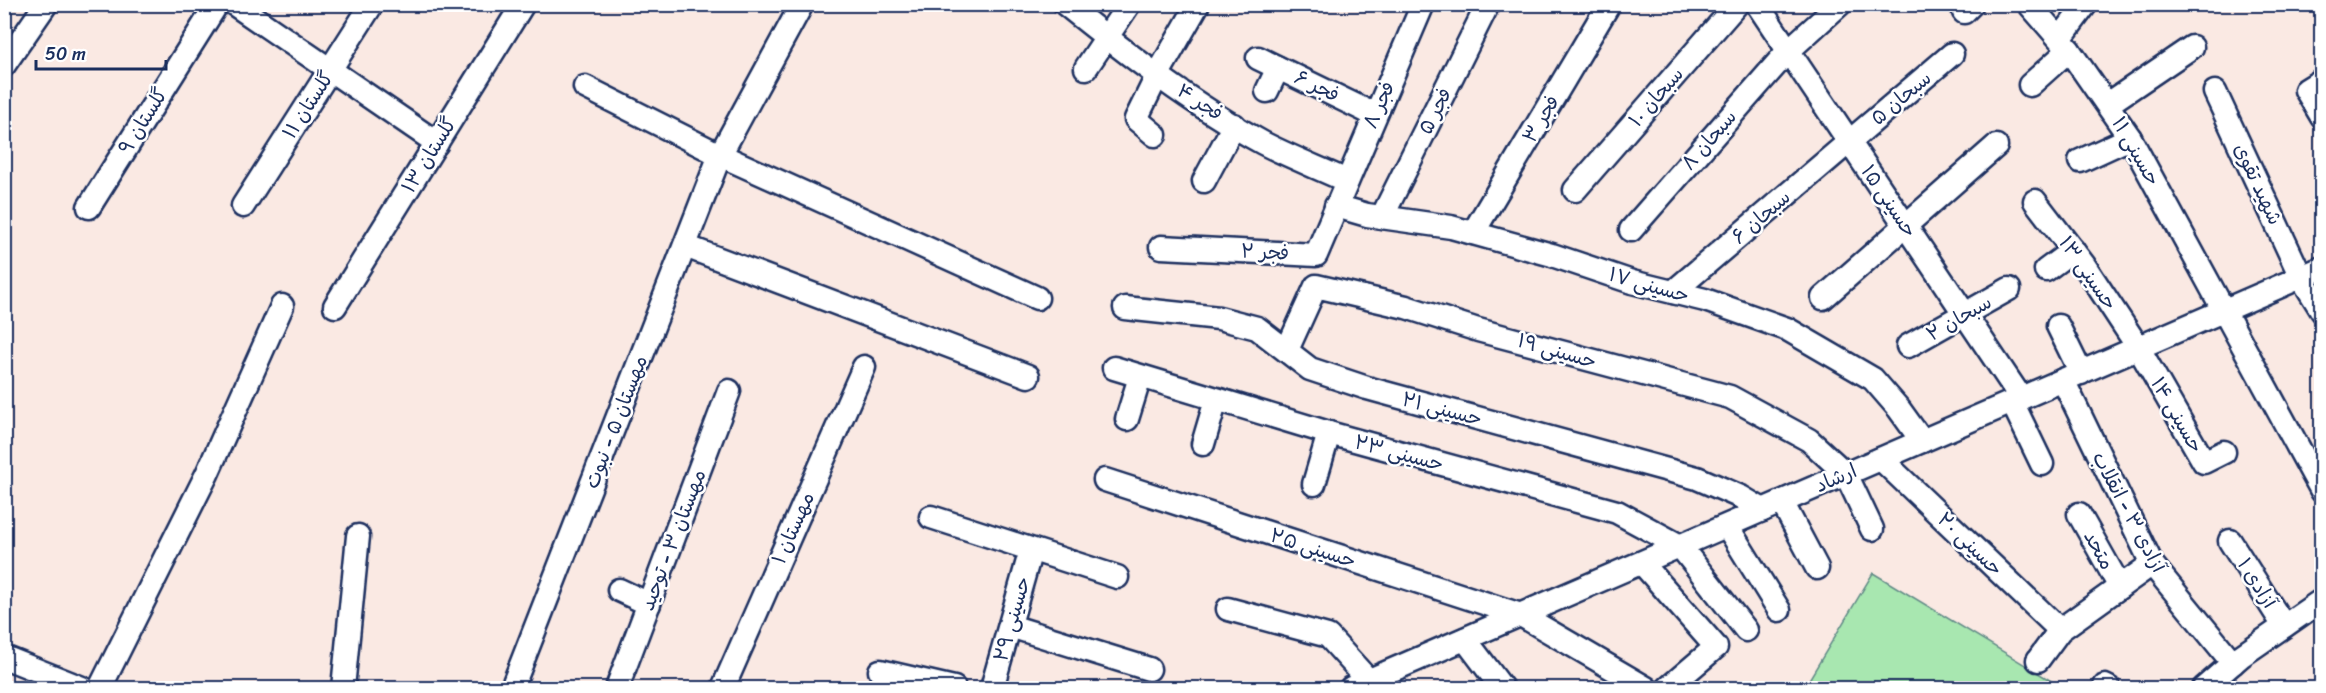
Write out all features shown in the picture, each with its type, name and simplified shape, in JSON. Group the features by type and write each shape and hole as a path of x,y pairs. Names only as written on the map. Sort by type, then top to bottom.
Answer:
{"street":[{"path":"4,65 46,4"},
{"name":"گلستان ۹","path":"89,207 217,4"},
{"path":"234,4 437,143"},
{"name":"گلستان ۱۱","path":"243,206 372,4"},
{"name":"گلستان ۱۳","path":"335,306 524,4"},
{"name":"مهستان ۵ - نبوت","path":"512,688 720,155 802,4"},
{"name":"فجر ۴","path":"1065,4 1105,37 1234,125 1263,143 1347,181"},
{"path":"1086,68 1129,4"},
{"path":"1155,135 1136,118 1198,4"},
{"name":"فجر ۸","path":"1336,206 1424,4"},
{"name":"فجر ۵","path":"1382,217 1488,4"},
{"name":"سبحان ۱۰","path":"1575,190 1737,4"},
{"name":"حسینی ۱۵","path":"1757,4 1965,314 2017,400 2042,464"},
{"name":"سبحان ۸","path":"1631,230 1788,51 1840,4"},
{"name":"حسینی ۱۱","path":"2029,4 2065,45 2130,138 2322,490"},
{"path":"2030,85 2065,45 2086,4"},
{"name":"فجر ۳","path":"1473,233 1617,8"},
{"path":"2108,104 2192,47"},
{"name":"سبحان ۵","path":"1849,141 1952,54"},
{"name":"فجر ۶","path":"1267,91 1268,63 1375,115"},
{"path":"2314,85 2322,117"},
{"path":"585,87 720,155 1037,298"},
{"name":"شهید تقوی","path":"2215,92 2301,277 2322,311"},
{"path":"1203,181 1234,125"},
{"path":"2080,161 2130,138"},
{"name":"سبحان ۶","path":"1673,292 1849,141"},
{"path":"1823,298 1996,146"},
{"name":"حسینی ۱۳","path":"2035,201 2073,250 2138,347"},
{"name":"حسینی ۱۷","path":"1336,206 1382,217 1451,227 1705,300 1787,329 1873,379 1922,441"},
{"name":"فجر ۲","path":"1161,247 1316,255 1336,206"},
{"path":"685,246 1028,376"},
{"path":"2046,270 2073,250"},
{"name":"ارشاد","path":"1360,685 2322,268"},
{"name":"حسینی ۱۹","path":"1287,350 1316,286 1406,307 1478,330 1730,397 1809,440 1846,474"},
{"name":"سبحان ۲","path":"1908,346 2009,289"},
{"path":"100,688 207,474 282,306"},
{"name":"حسینی ۲۱","path":"1125,308 1219,318 1257,328 1310,369 1357,385 1697,478 1741,497 1773,506"},
{"name":"آزادی ۳ - انقلاب","path":"2058,326 2072,376 2152,564 2233,663"},
{"name":"حسینی ۱۴","path":"2138,347 2204,462 2224,452"},
{"name":"مهستان ۱","path":"723,688 864,367"},
{"name":"حسینی ۲۳","path":"1114,368 1329,434 1617,512 1680,546"},
{"path":"1127,419 1140,377"},
{"name":"مهستان ۳ - توحید","path":"617,688 729,391"},
{"path":"1203,444 1216,400"},
{"path":"1314,484 1329,434"},
{"name":"حسینی ۲۰","path":"1881,459 2060,630"},
{"path":"1846,474 1872,529"},
{"name":"حسینی ۲۵","path":"1105,480 1521,615 1646,688"},
{"path":"1773,506 1816,568"},
{"name":"متحد","path":"2079,514 2120,587"},
{"name":"حسینی ۲۹","path":"931,517 1117,577"},
{"path":"1727,526 1779,610"},
{"path":"343,688 358,536"},
{"name":"آزادی ۱","path":"2230,541 2284,626"},
{"path":"1680,546 1746,630"},
{"name":"حسینی ۲۹","path":"992,688 1031,550"},
{"path":"1642,563 1716,647 1668,688"},
{"path":"2038,660 2060,630 2152,564"},
{"path":"619,590 649,604"},
{"path":"2204,688 2233,663 2322,600"},
{"path":"1228,609 1328,636 1360,685"},
{"path":"1010,626 1149,669"},
{"path":"1465,639 1502,688"},
{"path":"4,657 82,688"},
{"path":"880,671 954,688"}],"green space":[{"path":"1873,573 2063,688 1804,688"}]}
